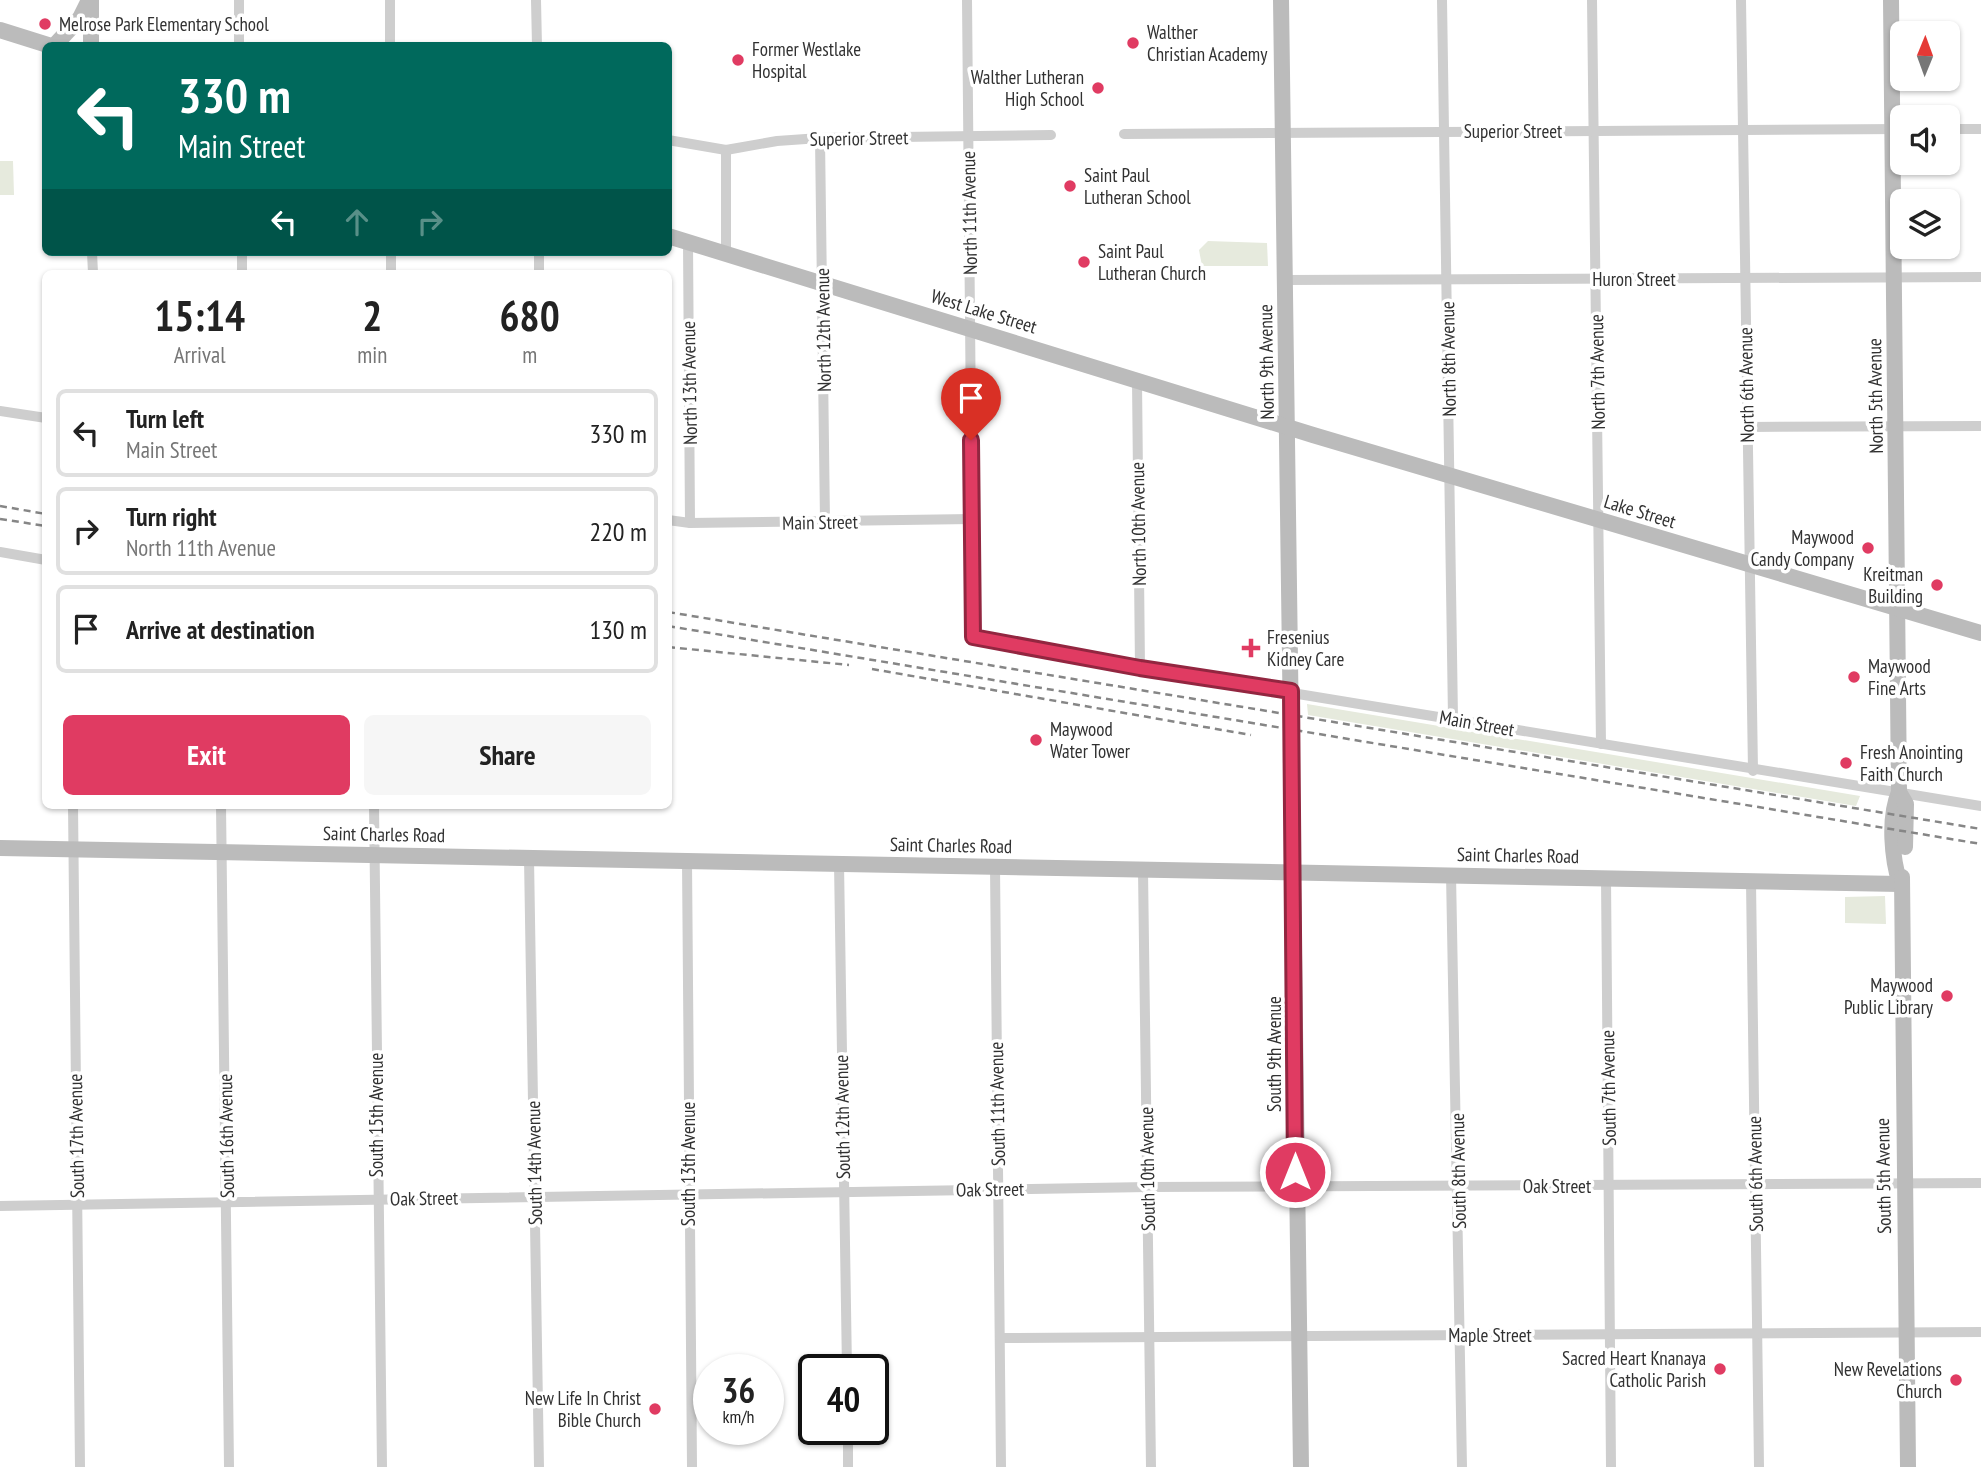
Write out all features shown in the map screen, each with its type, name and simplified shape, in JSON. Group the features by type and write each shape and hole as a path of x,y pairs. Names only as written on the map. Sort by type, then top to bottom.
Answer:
{"main road":[{"path":"56,42 80,18 90,0"},
{"path":"90,0 91,42"},
{"name":"North 9th Avenue","path":"1281,0 1285,132 1291,724"},
{"name":"North 5th Avenue","path":"1891,0 1896,105"},
{"path":"0,30 42,43"},
{"name":"North 5th Avenue","path":"1896,175 1894,278 1899,792 1906,804 1900,824"},
{"name":"West Lake Street","path":"672,237 1288,426"},
{"name":"Lake Street","path":"1288,426 1981,633"},
{"name":"South 9th Avenue","path":"1291,724 1301,1467"},
{"name":"South 5th Avenue","path":"1900,824 1905,864 1900,884 1908,1467"},
{"name":"Saint Charles Road","path":"0,848 1900,884"}],"street":[{"path":"239,0 239,42"},
{"path":"390,0 390,42"},
{"path":"536,0 537,42"},
{"name":"North 11th Avenue","path":"967,0 973,637"},
{"name":"North 8th Avenue","path":"1442,0 1453,719"},
{"name":"North 7th Avenue","path":"1592,0 1601,744"},
{"name":"North 6th Avenue","path":"1741,0 1753,771"},
{"name":"Superior Street","path":"1124,134 1890,129"},
{"path":"1960,129 1981,129"},
{"name":"Superior Street","path":"672,141 726,150 777,141 820,138 1051,135"},
{"name":"North 12th Avenue","path":"820,138 825,522"},
{"path":"726,150 726,254"},
{"name":"North 13th Avenue","path":"688,242 690,523"},
{"name":"Huron Street","path":"1286,280 1981,277"},
{"name":"North 10th Avenue","path":"1137,380 1140,668"},
{"path":"0,411 42,417"},
{"path":"1747,427 1981,426"},
{"name":"Main Street","path":"672,521 690,523 972,519"},
{"path":"0,552 42,559"},
{"name":"Main Street","path":"973,637 1140,668 1291,691 1753,771 1981,806"},
{"name":"South 17th Avenue","path":"72,809 80,1467"},
{"name":"South 16th Avenue","path":"221,809 228,1202 229,1467"},
{"name":"South 15th Avenue","path":"374,809 382,1467"},
{"name":"South 14th Avenue","path":"529,858 539,1467"},
{"name":"South 13th Avenue","path":"687,861 692,1467"},
{"name":"South 12th Avenue","path":"839,863 846,1354"},
{"name":"South 11th Avenue","path":"995,867 1001,1467"},
{"name":"South 10th Avenue","path":"1143,870 1151,1467"},
{"name":"South 8th Avenue","path":"1451,874 1459,1185 1462,1467"},
{"name":"South 7th Avenue","path":"1606,878 1611,1467"},
{"name":"South 6th Avenue","path":"1751,882 1759,1467"},
{"name":"Oak Street","path":"0,1206 1296,1185 1609,1186 1981,1182"},
{"name":"Maple Street","path":"1000,1338 1981,1332"},
{"path":"848,1445 848,1467"}],"shaded area":[{"path":"0,161 13,161 14,195 0,195"},
{"path":"1208,241 1267,243 1268,266 1202,266 1199,250"},
{"path":"1307,704 1860,796 1856,806 1308,715"},
{"path":"1885,896 1886,924 1845,923 1845,897"}],"railway":[{"path":"0,506 42,513"},
{"path":"0,519 42,525"},
{"path":"672,613 1981,829"},
{"path":"672,627 1981,844"},
{"path":"672,647 849,665"},
{"path":"872,669 1251,735"}],"place":[{"name":"Melrose Park Elementary School","path":"45,24"},
{"name":"Walther Christian Academy","path":"1133,43"},
{"name":"Former Westlake Hospital","path":"738,60"},
{"name":"Walther Lutheran High School","path":"1098,88"},
{"name":"Saint Paul Lutheran School","path":"1070,186"},
{"name":"Saint Paul Lutheran Church","path":"1084,262"},
{"name":"Maywood Candy Company","path":"1868,548"},
{"name":"Kreitman Building","path":"1937,585"},
{"name":"Fresenius Kidney Care","path":"1251,648"},
{"name":"Maywood Fine Arts","path":"1854,677"},
{"name":"Maywood Water Tower","path":"1036,740"},
{"name":"Fresh Anointing Faith Church","path":"1846,763"},
{"name":"Maywood Public Library","path":"1947,996"},
{"name":"Sacred Heart Knanaya Catholic Parish","path":"1720,1369"},
{"name":"New Revelations Church","path":"1956,1380"},
{"name":"New Life In Christ Bible Church","path":"655,1409"}],"route":[{"path":"971,440 973,637 1140,668 1291,691 1295,1172"}]}
